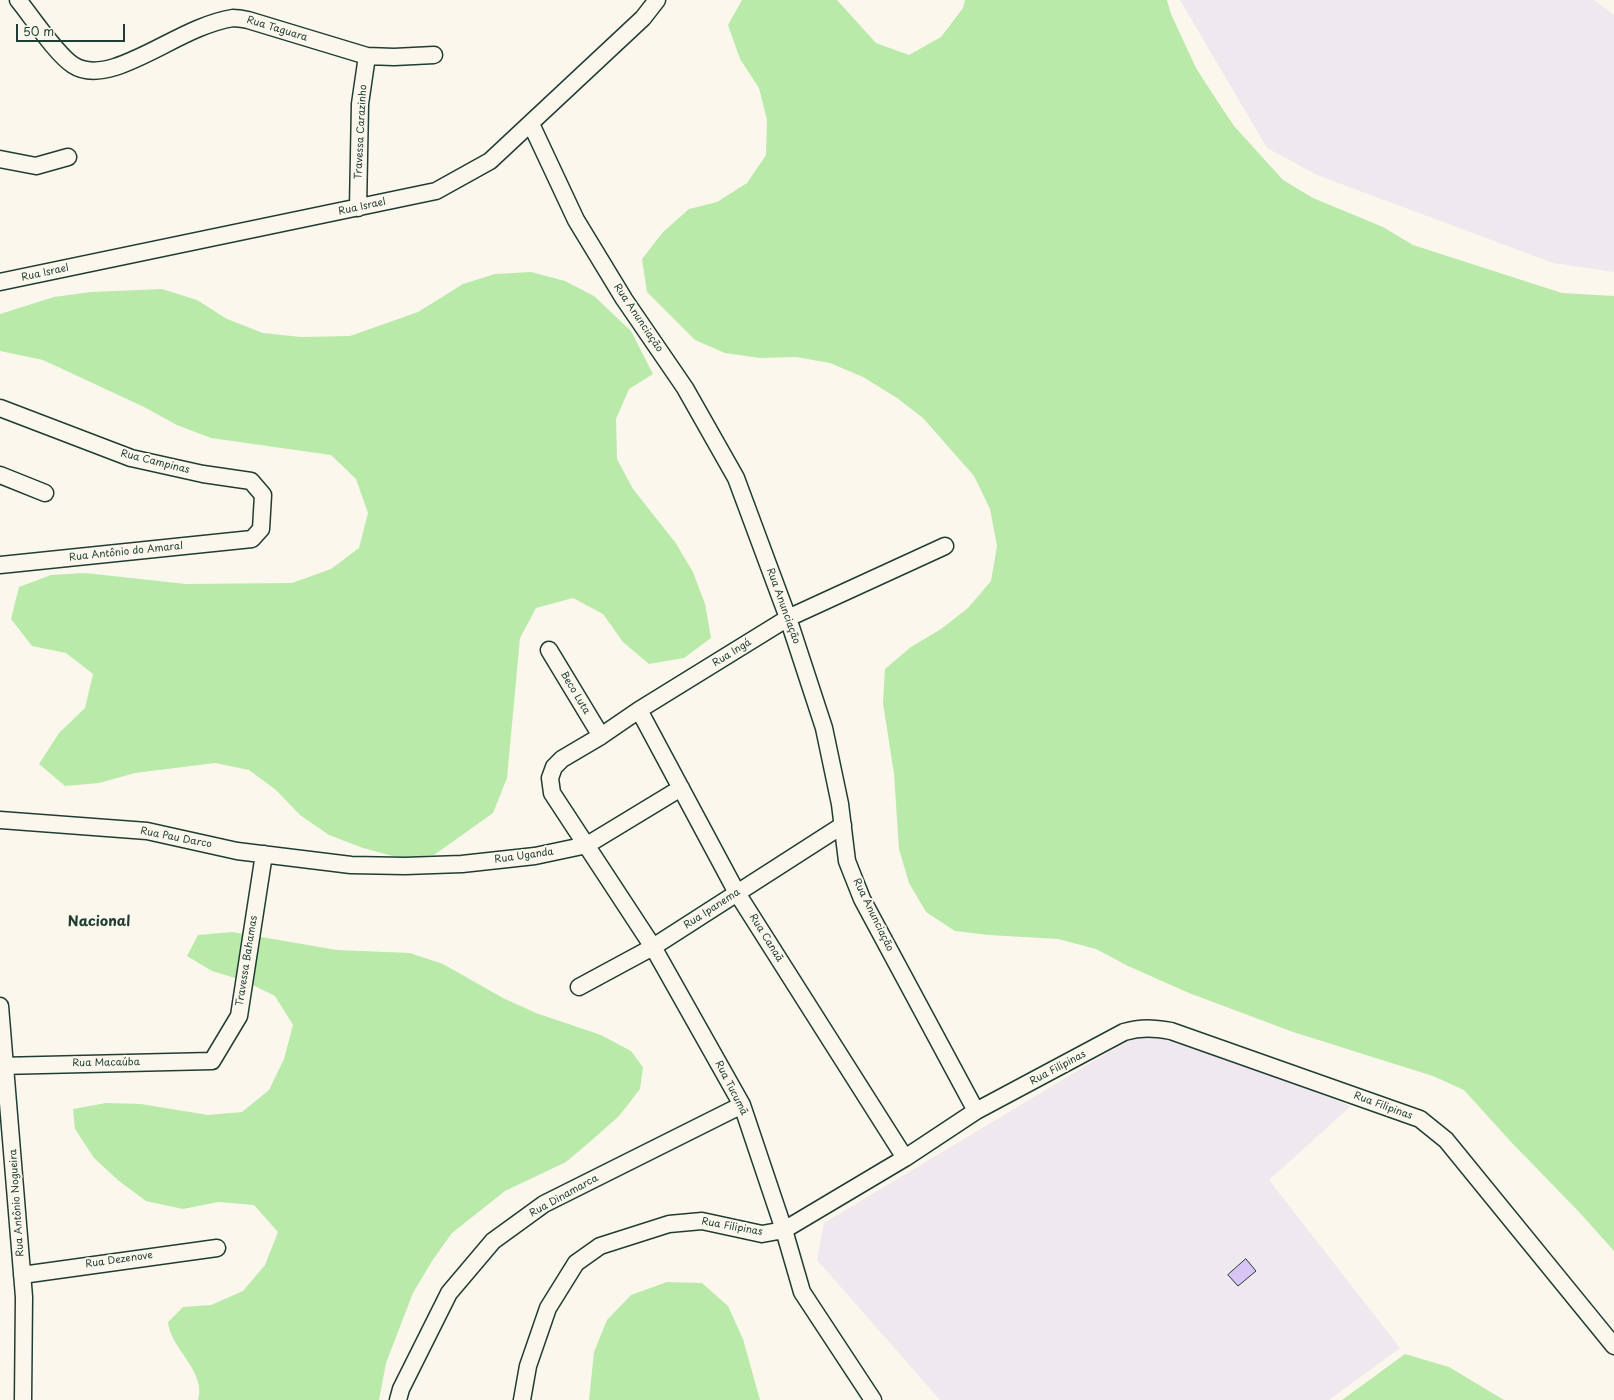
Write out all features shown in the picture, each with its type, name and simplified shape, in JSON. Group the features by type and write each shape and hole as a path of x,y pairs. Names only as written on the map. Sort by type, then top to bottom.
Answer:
{"street":[{"name":"Rua Taguara","path":"18,0 61,54 72,65 81,70 90,71 114,67 211,24 234,18 248,20 367,56 394,58 434,55"},
{"name":"Rua Israel","path":"0,282 436,191 490,161 644,18 657,0"},
{"name":"Travessa Carazinho","path":"358,208 360,104 367,56"},
{"name":"Rua Anunciação","path":"531,124 576,220 624,299 685,388 736,478 788,618 824,728 840,804 847,861 862,899 976,1111"},
{"path":"0,159 36,166 68,157"},
{"name":"Rua Campinas","path":"0,408 131,458 203,474 251,481 263,494 261,529 252,539"},
{"path":"0,475 45,493"},
{"name":"Rua Antônio do Amaral","path":"0,565 252,539"},
{"name":"Rua Ingá","path":"552,793 550,778 554,767 562,758 601,736 639,710 788,618 946,546"},
{"name":"Beco Luta","path":"549,650 601,736"},
{"name":"Rua Canaã","path":"639,710 737,893 905,1158"},
{"name":"Rua Uganda","path":"351,865 405,866 462,864 535,856 587,845 681,788"},
{"name":"Rua Tucumã","path":"552,793 653,947 742,1105 784,1230 802,1292 873,1400"},
{"name":"Rua Pau Darco","path":"0,820 147,831 237,851 351,865"},
{"name":"Rua Ipanema","path":"579,988 653,947 843,825"},
{"name":"Travessa Bahamas","path":"212,1061 238,1016 264,854"},
{"name":"Rua Antônio Nogueira","path":"0,1006 3,1065 24,1297 23,1400"},
{"name":"Rua Filipinas","path":"522,1400 528,1366 548,1308 576,1264 600,1246 669,1224 689,1222 702,1221 762,1234 784,1230 905,1158 976,1111 1124,1032 1140,1028 1153,1027 1171,1030 1420,1119 1451,1145 1614,1346"},
{"name":"Rua Macaúba","path":"3,1065 212,1061"},
{"name":"Rua Dinamarca","path":"398,1400 401,1389 449,1293 494,1241 544,1204 742,1105"},
{"name":"Rua Dezenove","path":"22,1275 217,1248"}],"shaded area":[{"path":"1180,0 1594,0 1614,15 1614,272 1553,263 1317,175 1267,148"},
{"path":"1149,1028 1351,1106 1269,1180 1400,1348 1329,1400 940,1400 817,1260 824,1223"}],"green space":[{"path":"742,0 837,0 876,43 909,55 941,37 963,8 965,0 1167,0 1171,14 1196,68 1214,96 1234,126 1283,180 1313,198 1383,227 1413,245 1562,293 1614,296 1614,1251 1464,1090 1433,1076 1293,1032 1189,993 1128,966 1096,949 1058,939 989,935 955,931 926,912 909,883 899,849 894,774 883,703 885,669 911,647 941,629 968,608 991,581 997,546 990,509 974,476 923,418 897,398 863,377 830,363 796,357 760,358 725,353 695,340 647,292 642,259 663,232 689,209 717,202 747,183 766,155 767,120 759,88 740,59 728,25"},
{"path":"531,272 565,281 594,296 631,331 653,374 629,389 616,419 617,459 633,489 675,542 693,572 705,604 711,638 684,658 649,664 623,642 603,614 573,598 536,608 520,638 507,778 493,813 434,855 400,858 363,848 329,835 300,815 276,790 249,770 215,763 135,773 99,783 65,786 39,764 59,733 85,708 93,674 66,653 32,646 11,619 19,587 51,575 85,573 186,584 292,583 331,569 359,548 368,513 356,479 331,455 211,438 177,425 144,407 43,360 0,351 0,314 54,297 91,292 162,289 197,300 227,319 263,333 301,337 350,336 418,312 463,284 495,274"},
{"path":"232,932 337,950 410,953 443,964 503,998 536,1013 601,1035 631,1051 643,1067 640,1089 619,1116 592,1140 566,1162 505,1191 452,1233 432,1261 413,1293 386,1363 379,1400 198,1400 199,1390 197,1380 193,1370 170,1332 168,1322 183,1307 211,1305 243,1291 265,1265 278,1232 254,1205 218,1202 183,1209 146,1201 119,1181 94,1158 75,1129 73,1109 106,1103 141,1104 208,1115 242,1112 269,1090 284,1059 293,1025 275,996 245,981 212,971 187,956 198,935"},
{"path":"667,1282 702,1283 728,1306 743,1339 760,1400 589,1400 594,1352 607,1320 631,1295"},
{"path":"1405,1354 1449,1367 1504,1400 1342,1400"}],"building":[{"path":"1246,1259 1256,1271 1238,1286 1228,1275"}],"district":[{"name":"Nacional","path":"99,922"}]}
